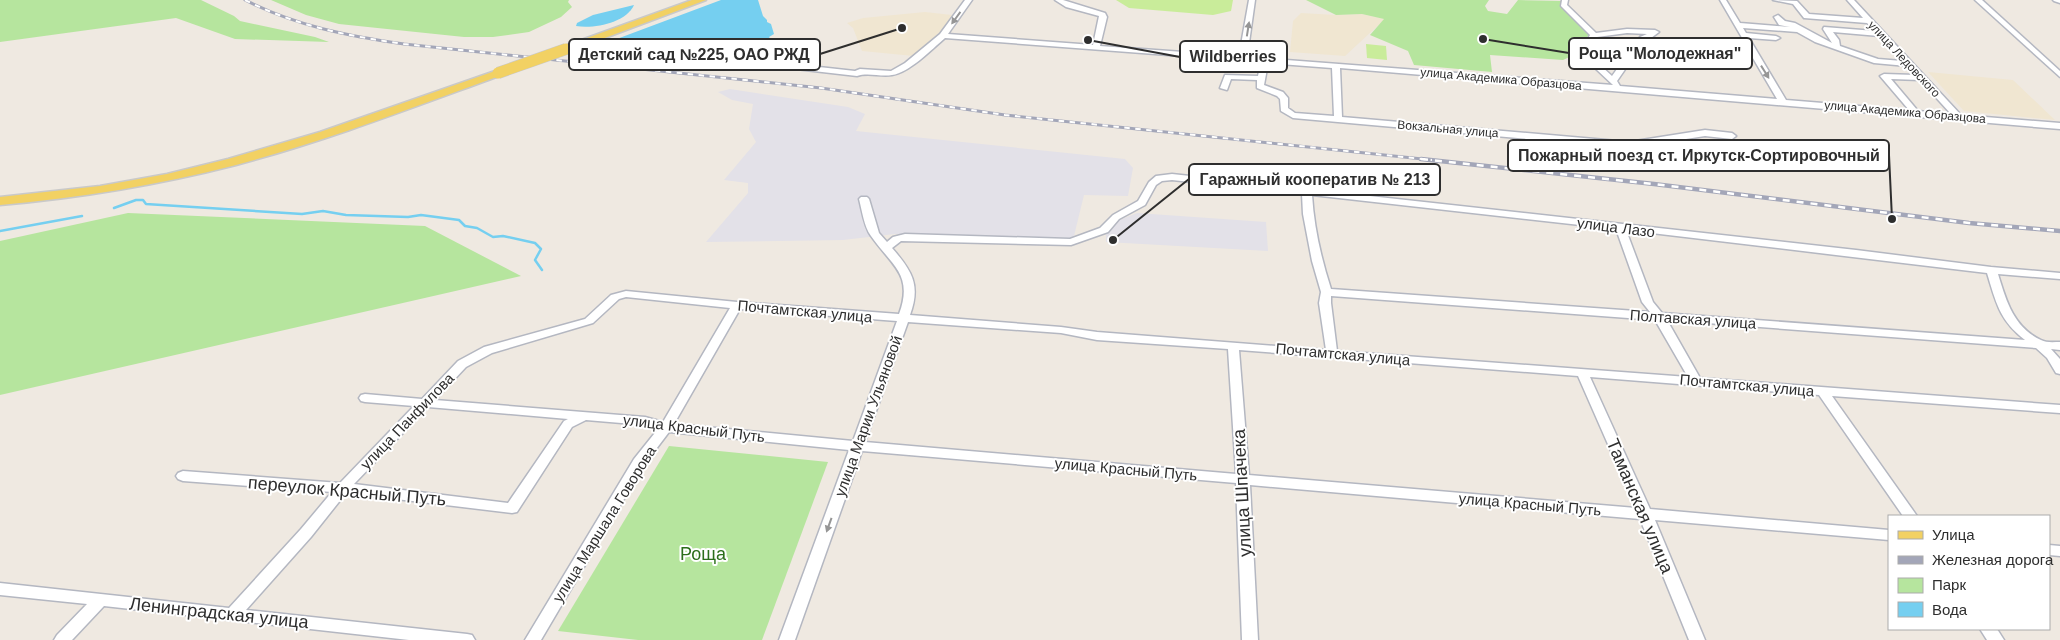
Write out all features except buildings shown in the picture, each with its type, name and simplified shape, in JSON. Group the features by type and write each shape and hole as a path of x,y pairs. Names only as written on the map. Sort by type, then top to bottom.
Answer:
{"main road":[{"path":"0,201 100,190 233,162 326,134 701,0"}],"street":[{"path":"586,53 659,57 672,55 760,64 766,58 800,61 796,67 857,74 860,71 892,74 919,58 942,36 969,0"},
{"path":"1058,0 1068,5 1089,9 1102,15 1096,48"},
{"path":"1249,78 1247,59 1252,0"},
{"path":"1563,0 1563,4 1594,35"},
{"path":"1723,0 1742,35 1784,102"},
{"path":"1770,0 1775,4 1794,1 1807,16 1869,21"},
{"name":"улица Ледовского","path":"1850,0 1958,117"},
{"path":"1978,0 2060,75"},
{"path":"2056,0 2060,1"},
{"path":"1778,17 1782,23 1792,25 1818,40 1836,47 1877,61 1909,64"},
{"path":"1738,25 1799,30"},
{"path":"1836,47 1835,40 1828,29 1881,34"},
{"path":"1594,35 1627,31 1655,32 1643,39 1629,56 1614,80"},
{"path":"1594,35 1584,54 1614,80 1619,88"},
{"path":"1742,35 1776,38"},
{"name":"улица Академика Образцова","path":"942,36 1619,88 2060,126"},
{"path":"1643,39 1752,51"},
{"path":"1224,88 1228,77 1261,78 1265,60"},
{"path":"1336,66 1338,119"},
{"path":"1916,114 1884,76 1922,78"},
{"name":"Вокзальная улица","path":"1261,78 1260,86 1280,94 1284,98 1284,109 1293,115 1629,145 1705,133 1732,136"},
{"name":"улица Лазо","path":"886,248 896,239 905,237 1071,242 1104,230 1116,217 1142,203 1152,184 1159,178 1172,177 1856,253 1991,270 2060,276"},
{"path":"1307,193 1308,214 1317,261 1326,292 1325,303 1332,354"},
{"name":"улица Марии Ульяновой","path":"787,640 910,300 910,283 901,266 874,234 864,199"},
{"path":"1620,227 1648,302 1659,317 1696,381"},
{"path":"1991,270 2007,317 2019,329 2049,352 2060,370"},
{"name":"Полтавская улица","path":"1326,292 2060,346"},
{"name":"Почтамтская улица","path":"626,294 904,319 1061,330 1097,336 1823,392 2060,408"},
{"name":"улица Панфилова","path":"233,614 306,533 343,488 462,364 488,350 589,321 615,297 626,294"},
{"name":"улица Маршала Говорова","path":"534,640 639,462 666,427 737,305"},
{"name":"улица Шпачека","path":"1233,345 1250,640"},
{"name":"Таманская улица","path":"1582,372 1645,514 1697,640"},
{"path":"1823,392 1909,515"},
{"name":"улица Красный Путь","path":"365,398 645,421 666,427 857,446 1888,535"},
{"name":"переулок Красный Путь","path":"183,476 343,488 512,508 568,424 584,416"},
{"name":"Ленинградская улица","path":"0,589 467,640"},
{"path":"62,640 102,600"}],"shaded area":[{"path":"925,12 952,15 939,35 914,56 862,51 853,28 847,23 863,18"},
{"path":"1301,13 1362,14 1385,19 1345,56 1290,52 1293,21"},
{"path":"1928,72 2013,80 2055,120 1964,111"},
{"path":"730,89 848,107 865,114 856,131 1125,159 1133,168 1128,196 1084,195 1073,240 895,234 843,240 706,242 748,193 748,183 724,180 756,142 749,129 753,104 732,100 718,92"},
{"path":"1137,213 1266,222 1268,251 1106,242 1106,235 1117,221"}],"green space":[{"path":"0,0 201,0 234,16 240,21 315,37 329,42 235,39 176,18 0,42"},
{"path":"271,0 569,0 568,2 572,7 561,17 529,32 493,37 464,37 339,24 306,15"},
{"path":"1116,0 1233,0 1231,11 1213,15 1129,8"},
{"path":"1306,0 1489,0 1485,6 1488,11 1507,14 1518,0 1562,1 1560,5 1589,34 1578,53 1563,60 1490,55 1492,72 1414,65 1408,51 1370,35 1384,19 1362,14 1336,15"},
{"path":"1366,44 1386,46 1387,60 1367,58"},
{"path":"128,213 425,226 521,276 0,395 0,241"},
{"name":"Роща","path":"669,446 828,462 762,640 638,640 558,631"}],"water":[{"path":"721,0 758,0 763,16 771,24 774,34 769,37 772,41 765,45 762,53 610,47 606,43"},
{"path":"634,5 624,16 609,23 592,27 576,26 577,23 593,15"}],"waterway":[{"path":"114,208 136,200 143,200 146,204 302,214 323,211 346,215 408,217 421,215 459,220 465,226 477,228 493,237 503,236 535,243 541,249 535,260 542,270"},
{"path":"0,231 82,216"}],"railway":[{"path":"245,0 283,17 323,29 404,44 821,88 1005,115 1432,160"},
{"path":"1421,159 1654,184 1969,223 2060,231"}],"place":[{"name":"Детский сад №225, ОАО РЖД","path":"902,28"},
{"name":"Роща \"Молодежная\"","path":"1483,39"},
{"name":"Wildberries","path":"1088,40"},
{"name":"Пожарный поезд ст. Иркутск-Сортировочный","path":"1892,219"},
{"name":"Гаражный кооператив № 213","path":"1113,240"}]}
